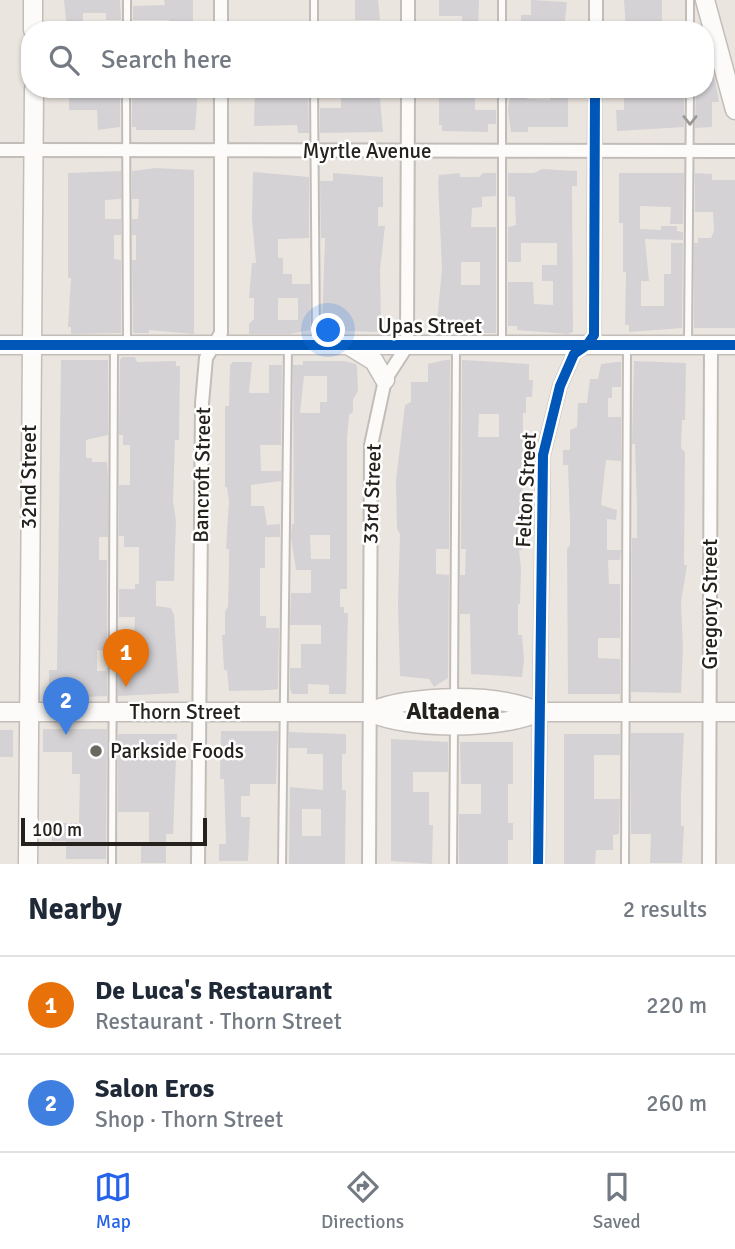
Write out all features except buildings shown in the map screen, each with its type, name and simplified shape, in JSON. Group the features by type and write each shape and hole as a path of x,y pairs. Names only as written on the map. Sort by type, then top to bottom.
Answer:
{"street":[{"path":"33,0 33,21"},
{"path":"221,0 221,21"},
{"path":"408,0 408,21"},
{"path":"596,0 596,21"},
{"path":"705,0 711,21"},
{"path":"714,33 735,110"},
{"name":"32nd Street","path":"28,864 29,344 34,98"},
{"name":"Bancroft Street","path":"198,864 202,402 206,358 221,333 221,98"},
{"path":"407,346 408,98"},
{"name":"Felton Street","path":"538,864 543,454 560,386 574,354 587,345 594,335 596,98"},
{"name":"Myrtle Avenue","path":"0,150 735,151"},
{"name":"Upas Street","path":"0,345 735,345"},
{"path":"348,345 374,361 385,380"},
{"name":"Gregory Street","path":"709,864 711,345"},
{"name":"33rd Street","path":"369,864 371,445 385,380 407,346"},
{"name":"Thorn Street","path":"0,712 370,712 400,701 454,700 505,702 525,705 539,712"},
{"name":"Thorn Street","path":"370,712 387,720 404,723 454,723 509,722 539,712 735,712"}],"lane":[{"path":"127,0 127,21"},
{"path":"314,0 314,21"},
{"path":"502,0 502,21"},
{"path":"690,0 690,21"},
{"path":"112,864 126,98"},
{"path":"314,98 316,345"},
{"path":"502,98 502,345"},
{"path":"688,345 690,98"},
{"path":"282,864 288,345"},
{"path":"454,700 456,345"},
{"path":"625,864 627,345"},
{"path":"453,864 454,723"}],"cycle path":[{"path":"538,864 543,455 560,386 574,354 587,345 594,335 595,98"},
{"path":"0,345 735,345"}],"place":[{"name":"De Luca's Restaurant","path":"126,687"},
{"name":"Salon Eros","path":"66,735"},
{"name":"Parkside Foods","path":"96,751"}],"district":[{"name":"Altadena","path":"453,711"}]}
